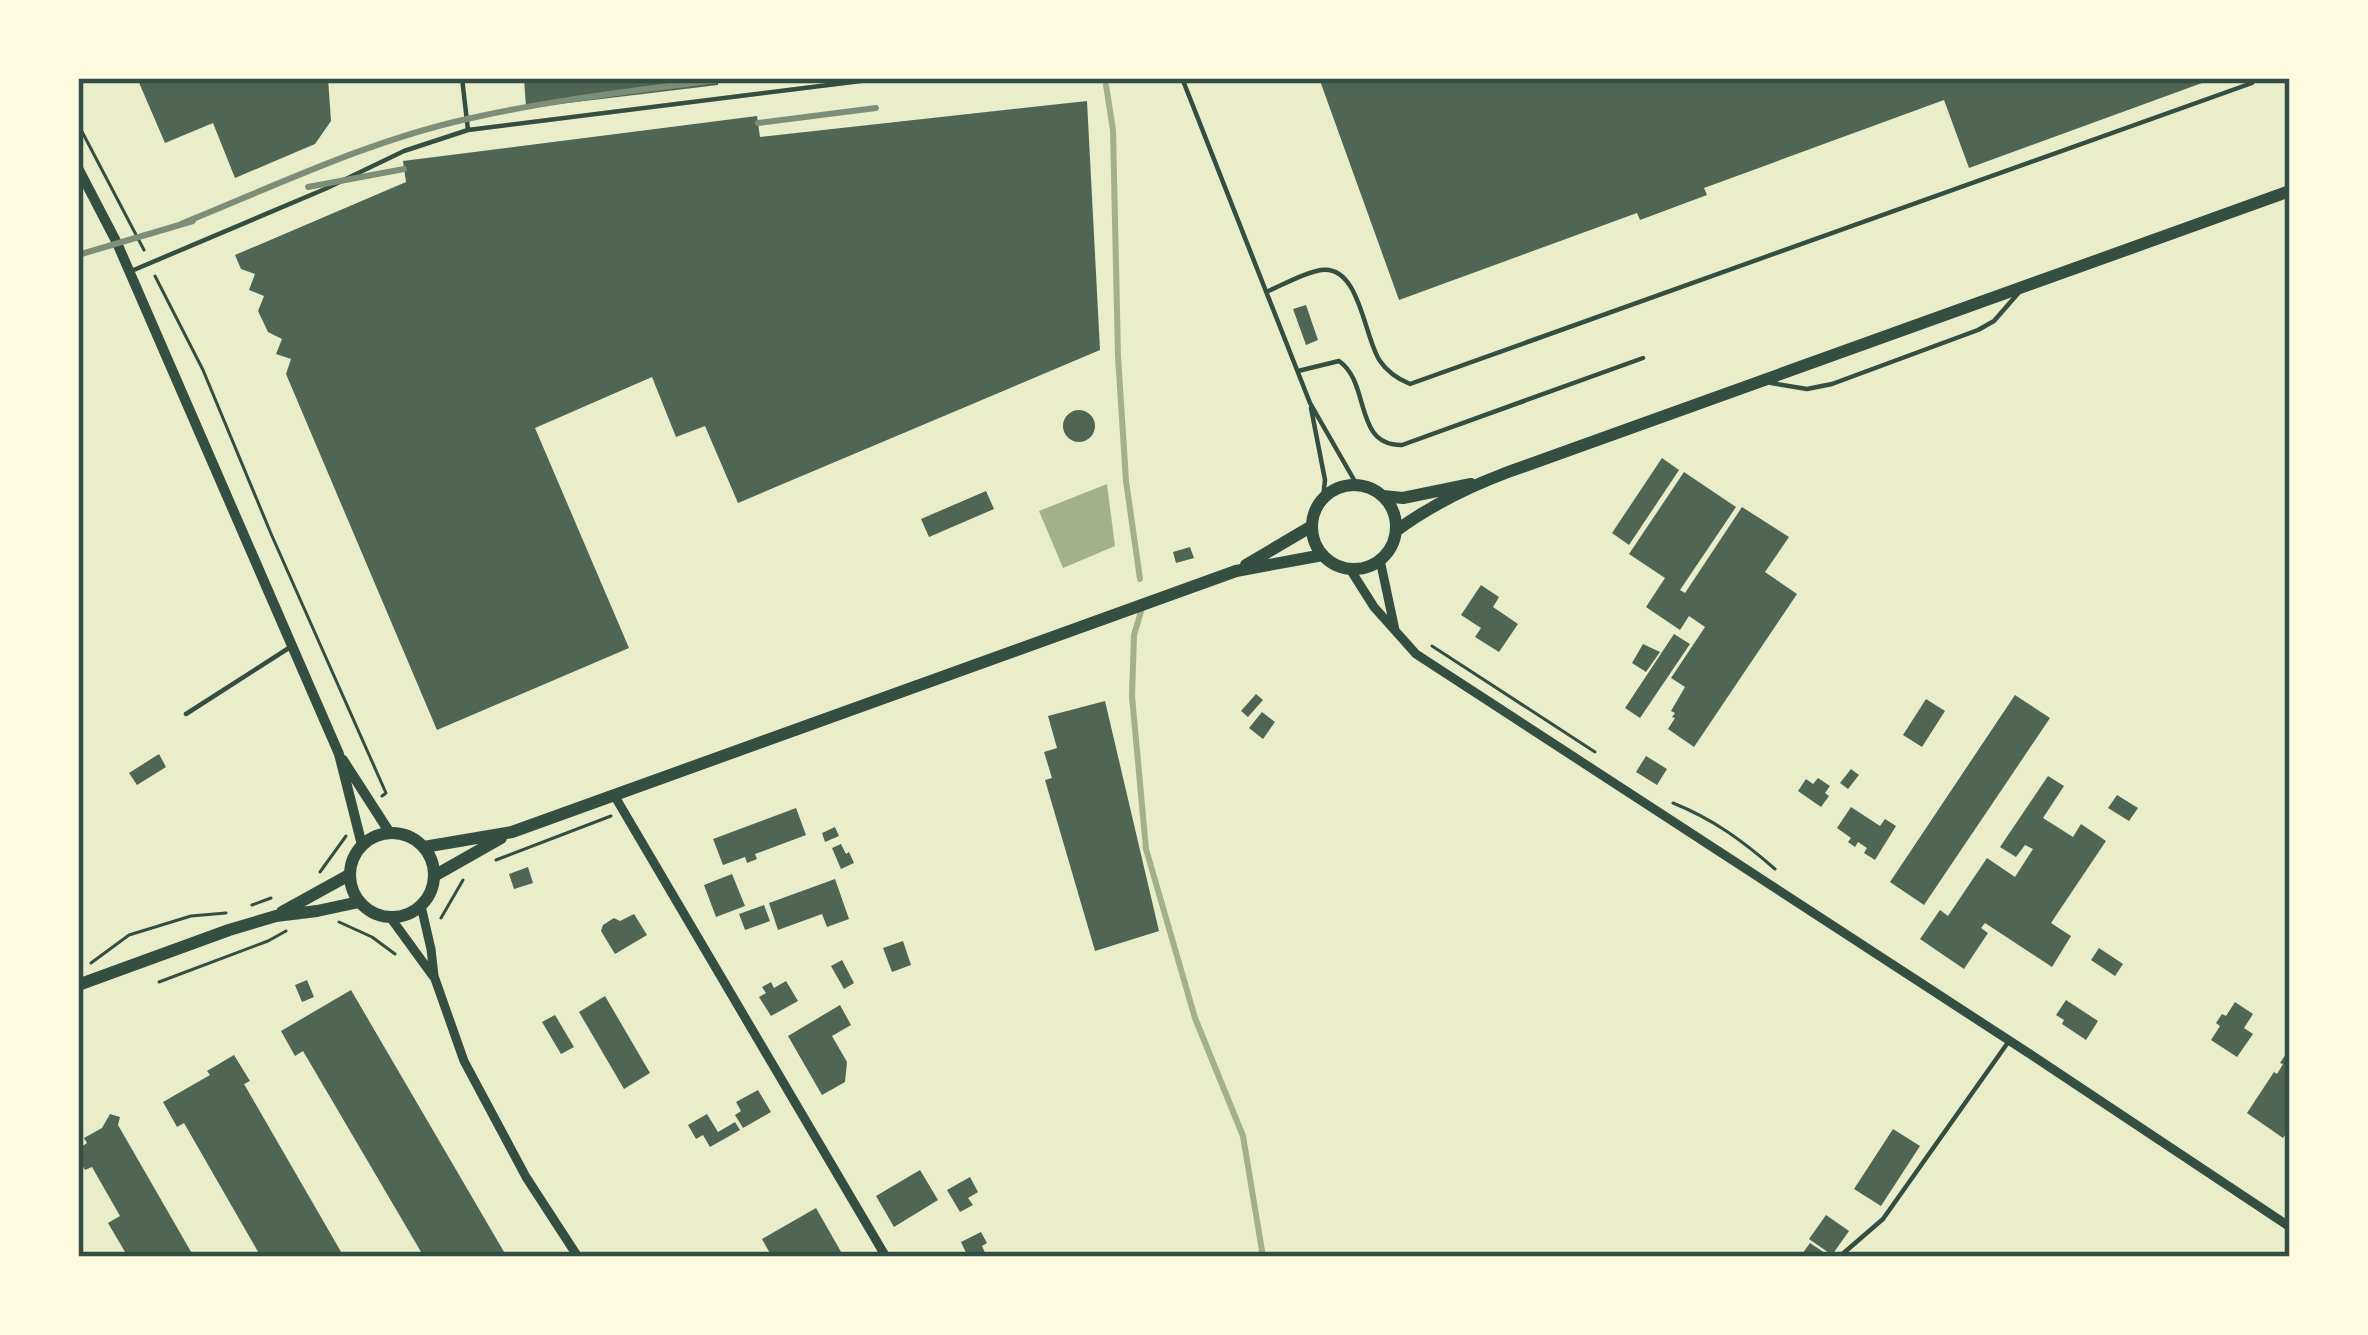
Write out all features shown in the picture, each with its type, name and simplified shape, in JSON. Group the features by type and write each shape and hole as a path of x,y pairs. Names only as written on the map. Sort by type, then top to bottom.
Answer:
{"main road":[{"path":"1396,531 1478,483 2290,191"},
{"path":"1384,496 1395,515 1396,531 1380,560 1350,568 1323,555 1315,542 1313,517 1323,499 1338,488 1358,485 1403,498 1478,483"},
{"path":"1237,571 1312,526"},
{"path":"434,876 512,832 614,795 1237,571 1323,555"},
{"path":"424,848 512,832"},
{"path":"390,833 408,836 424,848 434,876 421,906 390,917 373,913 359,902 349,875 362,845 390,833"},
{"path":"276,916 349,875"},
{"path":"78,985 276,916 359,902"}],"street":[{"path":"78,168 129,272 339,754 390,833"},
{"path":"1380,560 1395,630"},
{"path":"1350,568 1374,607 1416,654 2290,1227"},
{"path":"339,754 362,845"},
{"path":"614,795 886,1257"},
{"path":"421,906 447,1019 482,1100 578,1257"},
{"path":"390,917 434,976"}],"lane":[{"path":"462,78 468,130"},
{"path":"129,272 404,151 468,130 885,78"},
{"path":"1182,78 1310,403 1358,485"},
{"path":"1266,292 1324,269 1339,273 1352,286 1378,359 1396,379 1410,384 2252,83"},
{"path":"1760,381 1808,389 1832,384 1978,330 1994,321 2024,287"},
{"path":"1297,371 1340,361 1350,368 1374,436 1387,445 1402,445 1643,358"},
{"path":"1310,403 1325,480 1323,499"},
{"path":"186,714 292,646"},
{"path":"1839,1257 1883,1219 2009,1041"}],"path":[{"path":"78,124 203,370 386,794"},
{"path":"489,863 623,811"},
{"path":"313,883 349,831"},
{"path":"433,932 466,875"},
{"path":"253,905 273,898"},
{"path":"88,965 129,935 191,916 233,912"},
{"path":"332,918 395,954"},
{"path":"159,982 292,927"}],"shaded area":[{"path":"1107,484 1115,546 1063,568 1039,511"}],"building":[{"path":"137,78 328,78 331,121 315,144 235,178 213,123 165,143"},
{"path":"524,78 718,78 718,85 526,108"},
{"path":"1319,78 2213,79 1969,168 1944,100 1704,188 1707,195 1640,220 1637,213 1399,300"},
{"path":"1087,101 1100,350 738,503 705,426 676,437 652,377 535,428 629,648 437,730 286,374 291,359 276,354 282,339 268,332 258,311 264,296 249,290 255,274 241,269 235,255 406,182 403,161 757,116 760,137"},
{"path":"1306,305 1318,340 1306,345 1293,309"},
{"path":"1079,410 1090,415 1095,426 1090,437 1079,442 1068,437 1063,426 1068,415"},
{"path":"1662,458 1679,470 1629,545 1612,533"},
{"path":"1684,472 1736,507 1680,590 1685,593 1742,507 1789,537 1765,572 1797,594 1694,747 1668,729 1675,718 1671,711 1685,687 1671,678 1705,627 1689,616 1680,630 1646,607 1665,578 1629,554"},
{"path":"986,491 994,509 929,537 921,519"},
{"path":"1190,547 1194,558 1176,563 1173,552"},
{"path":"1481,585 1499,597 1493,607 1518,624 1499,652 1475,637 1481,628 1461,615"},
{"path":"1674,634 1690,644 1640,718 1625,708"},
{"path":"1643,644 1660,652 1646,672 1632,663"},
{"path":"1256,694 1263,700 1248,717 1241,711"},
{"path":"2015,695 2050,718 1924,905 1890,882"},
{"path":"1926,699 1945,711 1922,747 1903,735"},
{"path":"1105,701 1159,931 1095,951 1045,780 1052,778 1044,752 1057,748 1048,716"},
{"path":"1262,712 1275,722 1263,739 1249,728"},
{"path":"159,754 166,767 137,785 129,773"},
{"path":"1646,756 1667,769 1657,785 1636,772"},
{"path":"1851,769 1859,775 1848,789 1840,783"},
{"path":"2048,776 2064,786 2043,818 2073,837 2081,824 2106,841 2051,923 2071,936 2052,967 1985,923 1981,928 1988,933 1964,969 1920,939 1940,910 1948,916 1987,858 2015,877 2033,849 2025,845 2016,857 2000,847"},
{"path":"1818,778 1830,786 1821,807 1798,791 1806,779 1813,784"},
{"path":"2117,795 2138,808 2129,821 2108,808"},
{"path":"1851,807 1880,826 1885,819 1896,826 1875,860 1864,853 1867,848 1858,842 1855,847 1837,828"},
{"path":"796,808 806,835 755,854 757,859 747,863 745,857 723,865 713,839"},
{"path":"835,827 839,836 825,842 822,833"},
{"path":"841,844 854,863 841,869 832,848"},
{"path":"528,867 533,883 514,889 509,874"},
{"path":"732,874 745,906 716,917 704,885"},
{"path":"835,879 849,919 827,927 822,914 778,930 769,903"},
{"path":"764,905 770,921 745,930 739,914"},
{"path":"634,914 647,935 615,954 601,931 603,925"},
{"path":"903,941 911,965 892,972 883,948"},
{"path":"2099,948 2123,964 2115,976 2091,960"},
{"path":"842,960 854,983 844,989 831,966"},
{"path":"307,980 314,997 302,1002 295,985"},
{"path":"786,981 798,1001 771,1016 759,997 766,993 762,987 771,982 774,988"},
{"path":"351,990 507,1257 424,1257 303,1051 295,1056 281,1031"},
{"path":"605,996 650,1073 624,1089 579,1012"},
{"path":"2066,1000 2098,1021 2086,1040 2056,1015"},
{"path":"2235,1002 2253,1014 2244,1028 2253,1034 2237,1057 2211,1040 2220,1026 2216,1023"},
{"path":"840,1005 851,1025 832,1036 847,1062 845,1082 822,1095 788,1036"},
{"path":"555,1015 574,1047 561,1054 542,1022"},
{"path":"2290,1048 2290,1128 2283,1138 2247,1113"},
{"path":"234,1055 250,1081 244,1084 344,1257 261,1257 184,1123 177,1127 163,1102"},
{"path":"758,1090 771,1112 743,1128 735,1115 741,1111 736,1102"},
{"path":"110,1114 120,1117 118,1125 194,1257 128,1257 108,1223 120,1216 92,1167 85,1170 78,1149"},
{"path":"707,1114 718,1132 735,1122 740,1130 710,1147 703,1135 696,1139 688,1125"},
{"path":"1893,1129 1920,1146 1881,1206 1854,1189"},
{"path":"920,1170 938,1200 894,1227 876,1196"},
{"path":"970,1177 978,1192 968,1198 973,1205 960,1212 947,1190"},
{"path":"816,1208 844,1257 772,1257 762,1239"},
{"path":"1826,1215 1849,1231 1832,1255 1809,1239"},
{"path":"981,1232 987,1257 968,1257 961,1242"},
{"path":"1810,1243 1831,1257 1800,1257"}],"waterway":[{"path":"1106,85 1113,130 1126,481 1140,579"},
{"path":"1142,608 1134,635 1132,696 1146,849 1195,1018 1243,1136 1263,1257"}],"railway":[{"path":"181,224 430,128 533,106 732,78"},
{"path":"758,123 876,108"},
{"path":"308,187 404,169"},
{"path":"78,255 193,221"}]}
